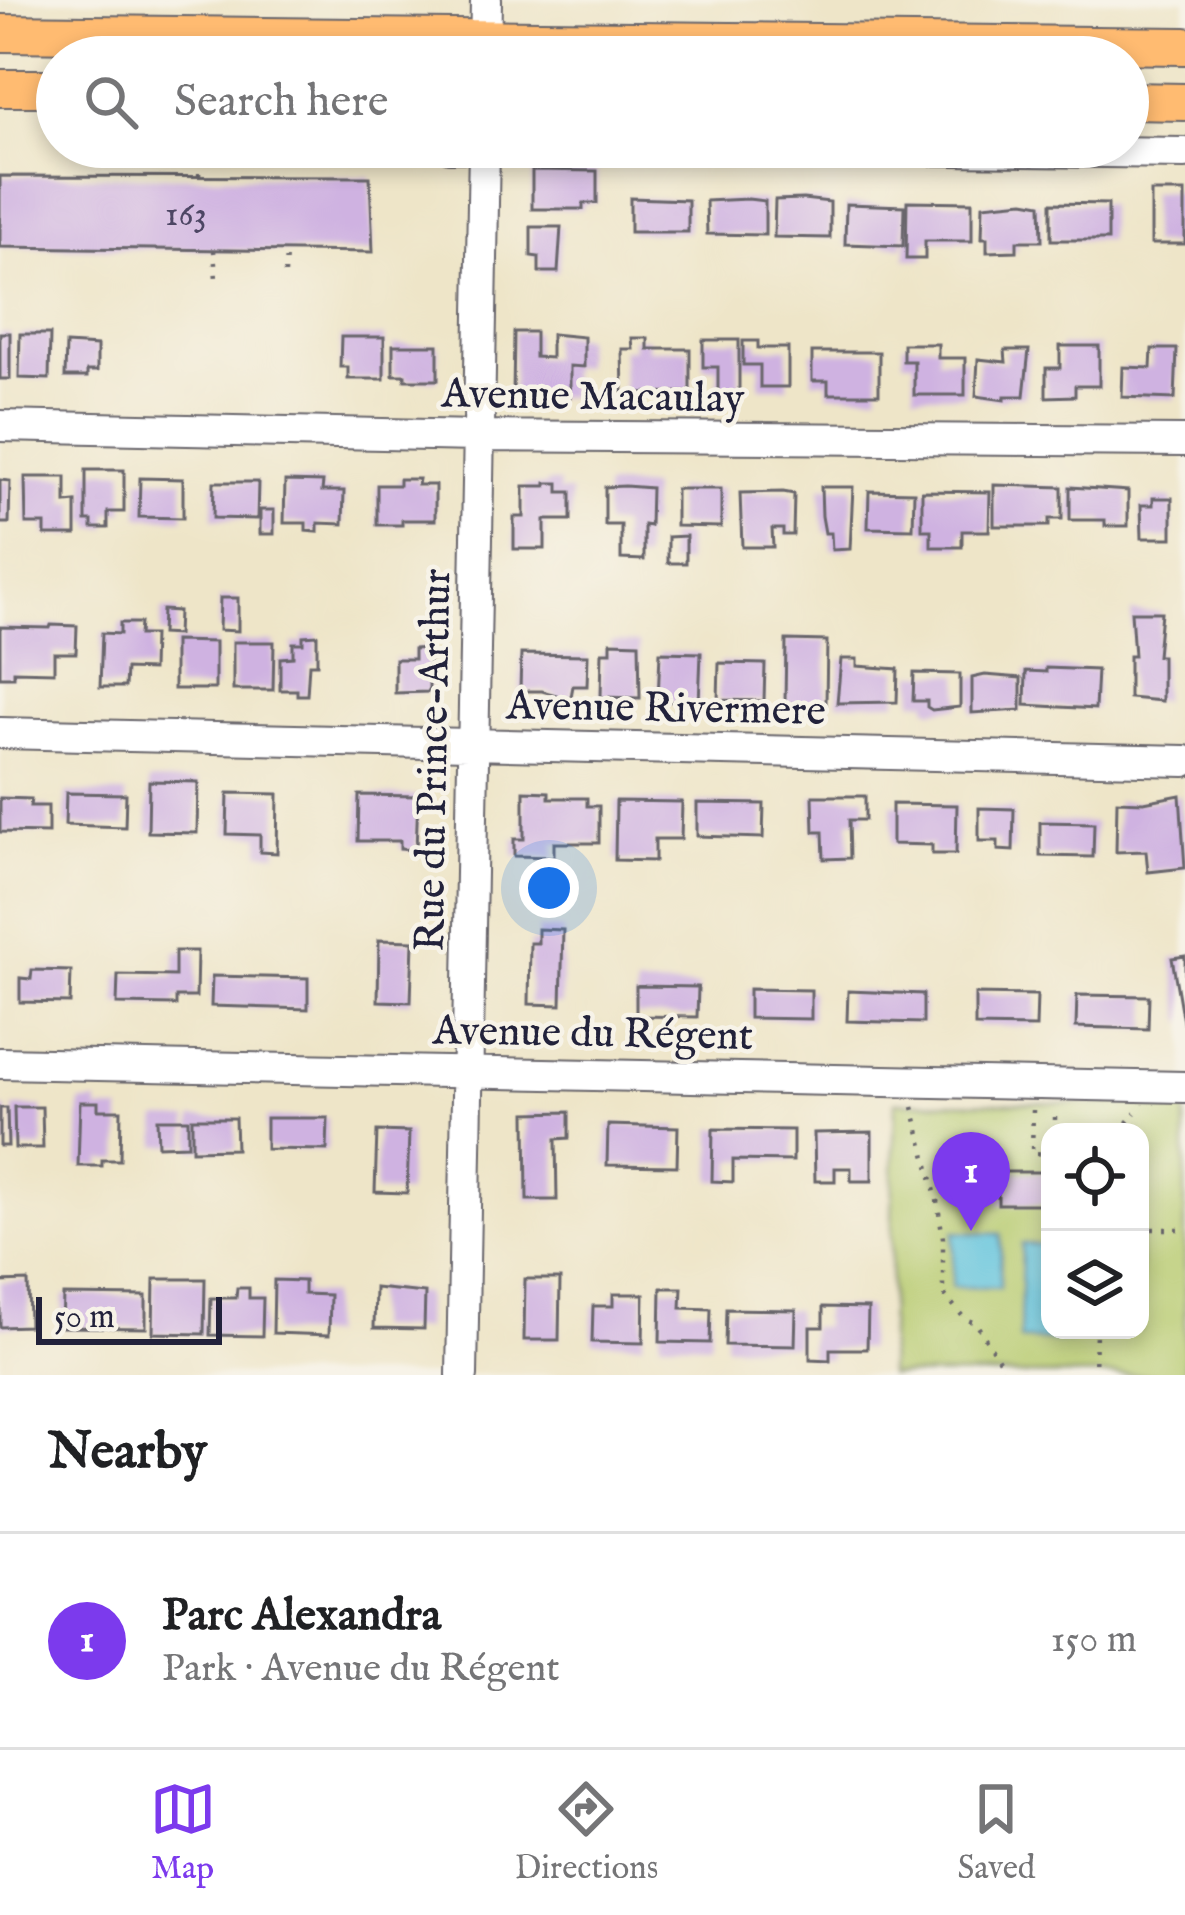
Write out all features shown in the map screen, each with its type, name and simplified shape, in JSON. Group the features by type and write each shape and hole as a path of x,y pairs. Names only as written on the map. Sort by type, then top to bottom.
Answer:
{"main road":[{"path":"0,33 97,36"},
{"path":"1149,46 1185,46"},
{"path":"0,88 36,88"},
{"path":"1149,101 1185,102"}],"street":[{"path":"486,0 486,36"},
{"path":"1149,153 1185,153"},
{"name":"Rue du Prince-Arthur","path":"462,1375 484,168"},
{"name":"Avenue Macaulay","path":"0,426 478,436 1185,441"},
{"name":"Avenue Rivermere","path":"0,733 1185,761"},
{"name":"Avenue du Régent","path":"0,1063 1185,1087"}],"path":[{"path":"200,168 200,176"},
{"path":"214,250 216,279"},
{"path":"285,274 286,250"},
{"path":"911,1099 937,1200 944,1293 964,1319 976,1324 1000,1362 1001,1375 1012,1375"},
{"path":"1034,1102 1032,1153 1041,1154"},
{"path":"1055,1123 1056,1103"},
{"path":"1127,1123 1142,1105"},
{"path":"1149,1229 1185,1229"},
{"path":"1095,1375 1096,1339"}],"green space":[{"path":"895,1102 1185,1104 1185,1375 888,1375"}],"water":[{"path":"954,1232 1001,1234 1000,1288 952,1287"},
{"path":"1022,1244 1041,1245 1041,1339 1071,1341 1020,1340"}],"building":[{"path":"532,170 597,171 597,203 583,203 583,209 532,209"},
{"path":"0,176 370,177 373,252 0,247"},
{"path":"1151,192 1185,192 1185,244 1151,244"},
{"path":"630,198 688,200 688,232 630,232"},
{"path":"775,200 830,202 830,238 774,237"},
{"path":"706,201 765,201 765,235 707,234"},
{"path":"907,201 972,202 972,241 925,241 925,259 906,259"},
{"path":"1051,203 1108,204 1108,240 1051,240"},
{"path":"846,204 904,206 903,246 845,244"},
{"path":"1041,204 1042,241 1017,241 1017,251 987,252 987,238 982,238 983,205"},
{"path":"531,227 561,227 558,272 539,272 539,257 531,256"},
{"path":"514,332 535,332 535,357 551,358 551,334 584,337 584,367 570,366 570,397 513,395"},
{"path":"0,333 10,333 10,379 0,379"},
{"path":"20,334 50,334 49,379 19,378"},
{"path":"341,337 384,337 384,379 348,379 348,367 340,367"},
{"path":"632,338 648,338 648,349 690,349 690,392 623,393 622,349 633,349"},
{"path":"703,340 739,340 739,392 718,392 718,367 703,367"},
{"path":"743,341 758,341 758,348 788,348 788,387 760,387 760,365 743,365"},
{"path":"66,344 97,346 97,371 87,371 87,377 65,377"},
{"path":"903,344 938,344 938,358 965,358 965,395 914,395 914,361 903,361"},
{"path":"393,345 438,345 438,380 405,380 405,375 393,375"},
{"path":"1060,346 1099,346 1099,386 1075,386 1075,396 1046,397 1046,368 1060,368"},
{"path":"1152,349 1177,349 1175,399 1122,397 1123,367 1151,368"},
{"path":"1005,350 1029,350 1024,396 1005,396 1005,400 976,396 978,359 1006,362"},
{"path":"812,352 879,352 879,394 828,394 828,381 812,381"},
{"path":"86,470 124,470 124,512 108,512 108,528 92,528 92,521 86,521"},
{"path":"25,477 66,477 66,503 76,502 76,535 45,535 45,524 26,524"},
{"path":"140,478 183,479 183,518 139,517"},
{"path":"399,479 435,485 435,520 377,525 377,485 399,485"},
{"path":"0,480 10,481 9,523 0,523"},
{"path":"285,481 323,482 322,491 344,491 343,524 318,523 318,532 306,531 306,523 284,523"},
{"path":"214,482 258,482 257,519 213,518"},
{"path":"559,483 559,492 571,492 571,520 545,520 545,549 514,549 514,517 524,517 524,486"},
{"path":"994,485 1062,487 1062,519 1049,519 1049,526 994,526"},
{"path":"605,487 651,488 644,560 621,559 621,525 605,525"},
{"path":"821,487 853,487 850,549 832,550 831,533 825,533 822,516"},
{"path":"1070,487 1128,491 1128,526 1105,526 1105,520 1070,520"},
{"path":"676,489 721,489 721,527 676,526"},
{"path":"869,491 914,492 913,529 868,528"},
{"path":"922,491 990,492 989,531 962,531 962,547 931,547 931,530 922,530"},
{"path":"740,493 794,494 793,535 772,529 773,547 742,547"},
{"path":"1153,498 1172,498 1172,538 1142,538 1141,505 1153,505"},
{"path":"260,510 274,510 274,534 260,534"},
{"path":"686,536 686,563 668,563 668,537"},
{"path":"220,598 238,598 238,631 219,630"},
{"path":"162,610 178,611 177,635 161,634"},
{"path":"1131,612 1161,612 1157,656 1162,656 1162,701 1129,698 1129,656 1134,656"},
{"path":"120,623 140,623 139,635 153,635 152,670 126,669 125,687 100,687 102,633 120,634"},
{"path":"77,626 76,653 54,653 54,672 14,671 14,677 0,677 0,627"},
{"path":"317,635 317,664 309,664 307,695 280,690 280,658 293,657 293,643 303,643 303,636"},
{"path":"786,640 827,641 826,704 785,703"},
{"path":"174,641 215,642 215,689 174,689"},
{"path":"233,642 274,642 273,690 233,690"},
{"path":"611,642 639,643 640,698 601,697 602,652 611,652"},
{"path":"429,648 429,692 395,693 395,659 414,659 414,649"},
{"path":"660,652 701,653 699,703 658,701"},
{"path":"521,654 588,655 587,686 573,686 570,702 556,702 556,695 542,691 520,691"},
{"path":"841,659 857,659 857,666 898,669 897,702 837,703"},
{"path":"719,663 765,664 764,701 718,700"},
{"path":"1046,668 1097,670 1095,709 1025,705 1026,671 1046,672"},
{"path":"914,673 960,674 960,707 932,710 927,701 913,701"},
{"path":"972,678 1021,678 1021,710 972,713"},
{"path":"149,781 198,782 197,833 148,832"},
{"path":"524,791 549,792 549,798 587,798 587,806 599,806 599,843 554,843 554,857 514,856 514,839 524,839"},
{"path":"66,793 126,794 125,827 65,825"},
{"path":"228,793 278,794 277,853 260,852 260,835 227,834"},
{"path":"359,795 418,796 416,850 400,849 400,841 358,841"},
{"path":"1180,795 1185,868 1148,872 1146,851 1116,852 1117,801"},
{"path":"813,796 865,796 865,820 849,820 850,858 824,859 823,832 814,832"},
{"path":"0,798 31,799 30,806 48,806 48,833 0,832"},
{"path":"616,801 682,802 681,839 655,839 655,861 615,860"},
{"path":"697,803 764,804 763,838 697,836"},
{"path":"892,804 957,805 956,854 932,854 932,845 892,844"},
{"path":"979,808 1014,809 1013,851 998,850 998,841 979,841"},
{"path":"1040,822 1094,823 1093,857 1040,856"},
{"path":"538,929 563,930 561,1005 529,1004 530,943 538,943"},
{"path":"379,940 413,941 411,1002 378,1001"},
{"path":"175,951 197,951 196,997 176,997 176,1005 117,1004 118,975 175,976"},
{"path":"1185,956 1185,1021 1183,1022 1172,958"},
{"path":"32,970 71,971 70,1003 20,1002 20,978 31,979"},
{"path":"212,976 308,978 308,1009 211,1006"},
{"path":"636,986 698,987 697,1017 636,1016"},
{"path":"749,989 811,990 811,1019 749,1018"},
{"path":"848,991 923,994 923,1023 847,1021"},
{"path":"975,994 1037,995 1036,1027 975,1026"},
{"path":"1077,995 1149,996 1148,1029 1076,1027"},
{"path":"80,1102 98,1102 98,1110 121,1110 120,1160 78,1166"},
{"path":"14,1107 42,1107 43,1148 15,1148"},
{"path":"0,1108 7,1108 8,1146 0,1146"},
{"path":"569,1112 569,1138 556,1139 557,1200 527,1200 526,1113"},
{"path":"192,1118 235,1118 236,1149 192,1150"},
{"path":"266,1118 328,1118 327,1150 266,1149"},
{"path":"157,1119 188,1119 188,1145 158,1146"},
{"path":"608,1125 678,1127 677,1166 607,1165"},
{"path":"713,1129 793,1130 793,1161 733,1160 733,1182 712,1181"},
{"path":"377,1131 409,1132 407,1193 375,1192"},
{"path":"872,1132 872,1181 851,1181 851,1168 835,1168 835,1181 815,1181 814,1133"},
{"path":"998,1172 1041,1172 1041,1204 998,1204"},
{"path":"154,1279 205,1279 204,1334 153,1333"},
{"path":"525,1279 560,1279 559,1340 524,1340"},
{"path":"274,1280 304,1281 304,1294 330,1295 329,1335 273,1333"},
{"path":"28,1281 29,1326 0,1327 0,1282"},
{"path":"237,1288 249,1288 249,1298 263,1298 262,1336 210,1335 211,1298 236,1298"},
{"path":"375,1288 425,1293 424,1329 374,1328"},
{"path":"661,1288 682,1288 681,1308 711,1309 710,1343 660,1342"},
{"path":"613,1294 644,1294 643,1343 592,1342 593,1306 613,1306"},
{"path":"63,1295 146,1296 146,1328 62,1327"},
{"path":"823,1307 868,1308 867,1349 830,1349 830,1360 810,1359 810,1327 823,1327"},
{"path":"726,1309 796,1310 795,1346 725,1345"}],"place":[{"name":"Parc Alexandra","path":"971,1231"}]}
